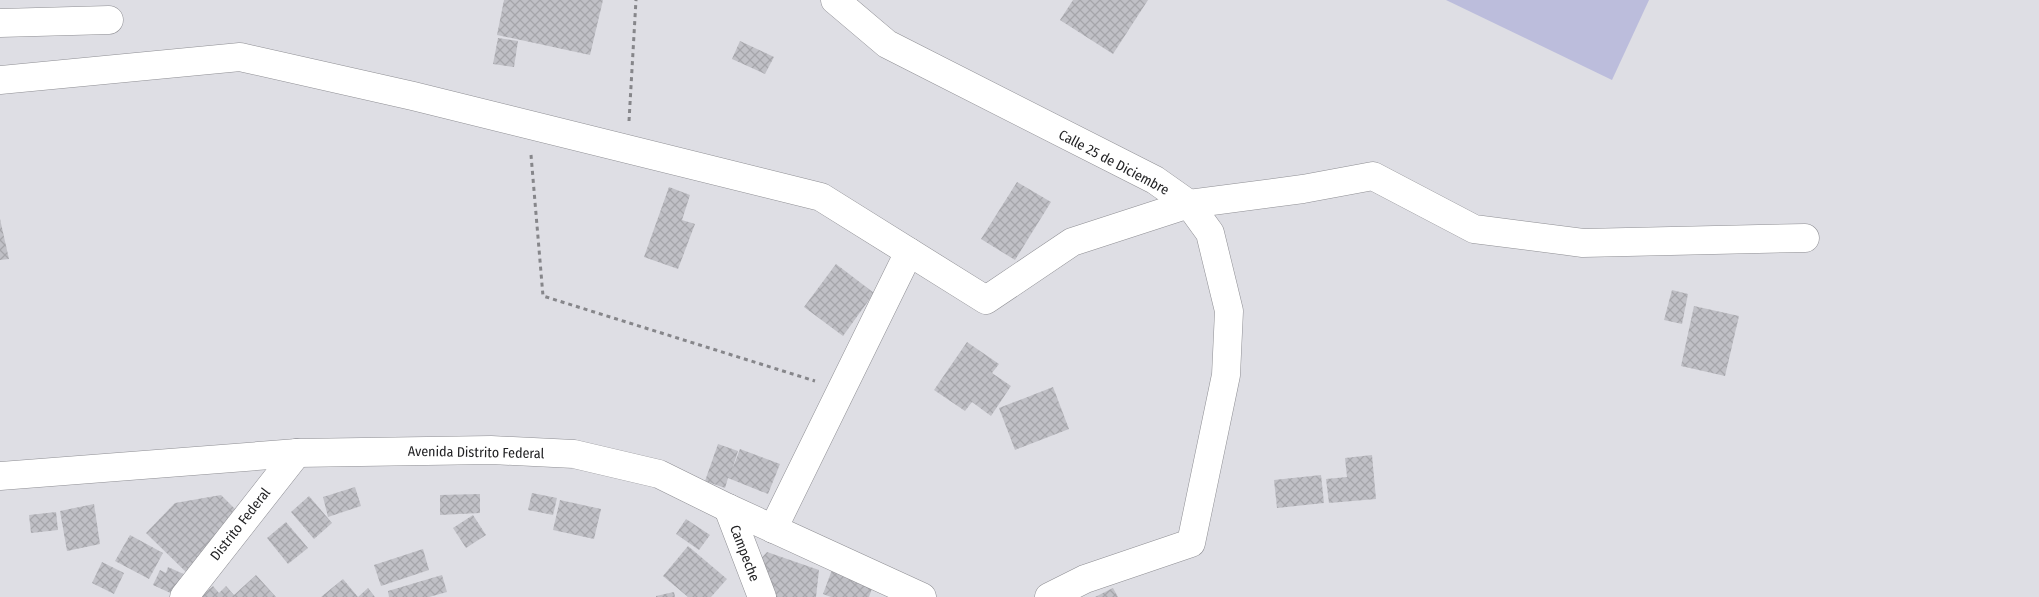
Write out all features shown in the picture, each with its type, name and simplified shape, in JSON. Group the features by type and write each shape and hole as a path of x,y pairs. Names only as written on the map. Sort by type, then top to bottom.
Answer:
{"street":[{"name":"Calle 25 de Diciembre","path":"835,0 887,44 1155,180 1190,204 1210,233 1229,310 1226,375 1216,432 1191,543 1085,579 1049,597"},
{"path":"0,23 109,20"},
{"path":"0,80 240,57 528,124 821,197 986,300 1072,242 1190,204 1303,189 1373,176 1474,229 1583,243 1805,238"},
{"path":"773,529 909,252"},
{"name":"Avenida Distrito Federal","path":"0,476 297,453 491,450 574,454 660,474 728,508 922,597"},
{"name":"Distrito Federal","path":"184,597 297,453"},
{"name":"Campeche","path":"728,508 762,597"}],"path":[{"path":"627,149 636,0"},
{"path":"528,124 544,296 842,390"}],"shaded area":[{"path":"1446,0 1649,0 1612,80"}],"building":[{"path":"504,0 603,0 590,55 497,35"},
{"path":"1073,0 1148,0 1113,54 1060,20"},
{"path":"498,38 518,41 514,67 493,64"},
{"path":"740,41 774,57 765,74 732,59"},
{"path":"1017,182 1051,202 1015,260 981,239"},
{"path":"669,187 690,195 682,220 695,224 678,269 644,257"},
{"path":"0,219 9,259 0,260"},
{"path":"836,264 874,293 843,336 804,307"},
{"path":"1672,290 1688,294 1682,324 1664,320"},
{"path":"1694,306 1739,316 1725,376 1681,366"},
{"path":"967,342 999,364 992,373 1011,386 991,416 972,402 965,411 934,390"},
{"path":"1053,387 1069,429 1015,450 999,408"},
{"path":"718,444 738,451 732,470 740,449 780,464 768,494 728,478 725,488 705,481"},
{"path":"1372,455 1376,499 1329,503 1326,479 1347,477 1345,458"},
{"path":"1321,475 1324,503 1277,508 1274,480"},
{"path":"355,487 361,506 328,517 323,497"},
{"path":"532,493 557,498 553,515 528,510"},
{"path":"480,494 480,513 440,515 440,495"},
{"path":"221,495 243,517 188,574 146,533 175,503"},
{"path":"309,496 332,523 314,539 291,512"},
{"path":"560,500 601,509 594,539 553,530"},
{"path":"94,504 100,544 67,551 60,511"},
{"path":"56,512 58,530 31,533 29,515"},
{"path":"473,515 486,535 466,548 453,528"},
{"path":"686,519 710,535 699,550 676,534"},
{"path":"286,522 308,548 288,564 267,538"},
{"path":"130,535 163,553 149,579 115,561"},
{"path":"688,546 727,579 711,597 688,597 663,576"},
{"path":"423,549 429,570 381,586 374,565"},
{"path":"767,552 819,570 816,597 769,597 755,565"},
{"path":"102,562 124,573 114,594 92,583"},
{"path":"168,567 188,576 179,597 153,585 160,570 166,573"},
{"path":"833,567 874,583 869,597 831,597 823,594"},
{"path":"256,575 276,597 200,597 213,586 219,593 226,586 234,595"},
{"path":"442,575 447,592 429,597 389,597 388,591"},
{"path":"343,579 358,597 321,597"},
{"path":"368,588 375,597 358,597"},
{"path":"1113,588 1118,597 1095,597"},
{"path":"674,592 675,597 656,597 656,596"}]}
